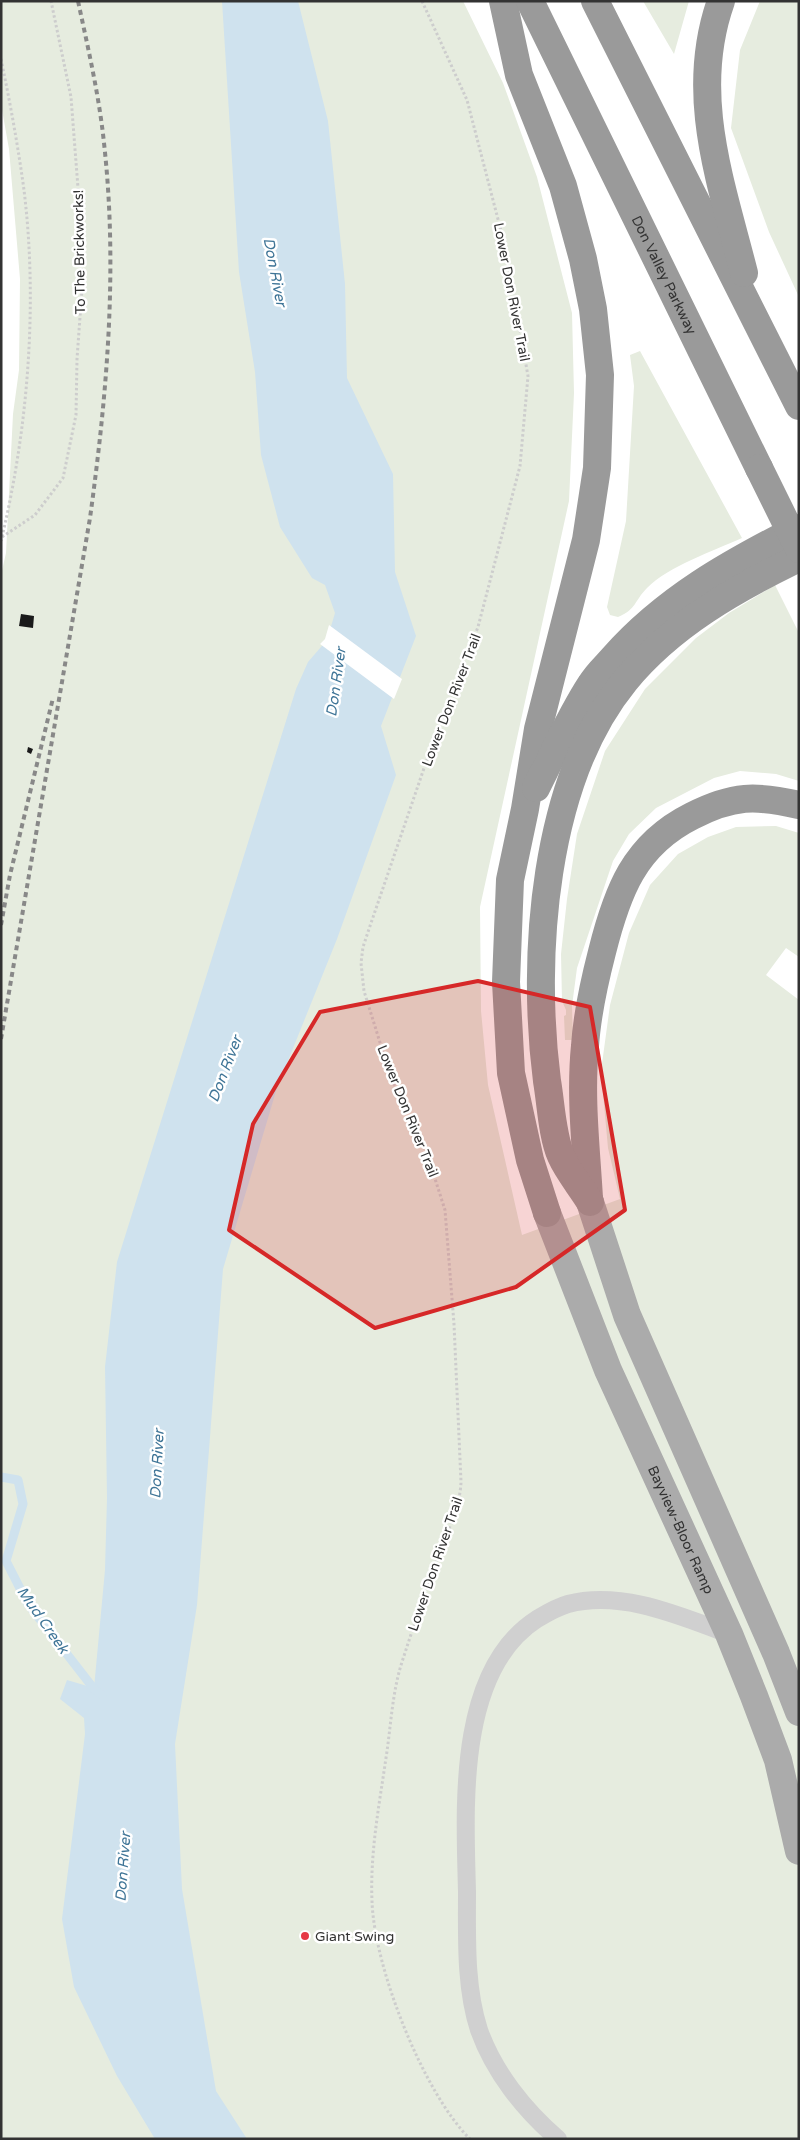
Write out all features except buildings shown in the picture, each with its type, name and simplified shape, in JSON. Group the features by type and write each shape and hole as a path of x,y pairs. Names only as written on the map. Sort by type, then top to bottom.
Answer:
{"highway":[{"path":"503,1 519,75 563,186 583,258 594,308 600,376 597,468 586,540 538,729 525,809 510,880 506,982 511,1073 530,1160 548,1213"},
{"name":"Don Valley Parkway","path":"530,1 799,549"},
{"path":"595,1 799,406"},
{"path":"722,1 707,60 706,90 708,116 711,142 756,321"},
{"path":"525,809 592,682 622,648 656,614 708,576 799,528"},
{"path":"590,1202 561,1156 553,1120 542,1036 542,959 546,894 556,833 575,767 594,725 625,680 660,645 698,613 753,580 799,558"},
{"path":"590,1202 583,1115 584,1046 594,982 610,921 624,881 636,863 654,843 673,826 700,812 739,799 769,798 799,805"}],"main road":[{"path":"590,1202 627,1314 789,1664 799,1712"},
{"name":"Bayview-Bloor Ramp","path":"548,1213 608,1370 729,1634 778,1760 799,1850"}],"lane":[{"path":"558,2139 528,2109 495,2066 480,2031 474,2011 470,1985 467,1930 467,1793 474,1723 483,1694 495,1667 516,1636 551,1610 567,1604 604,1600 629,1603 680,1616 729,1634"}],"path":[{"name":"To The Brickworks!","path":"2,539 35,515 63,478 76,415 77,359 82,289 79,200 71,97 51,1"},
{"name":"Lower Don River Trail","path":"422,1 467,100 506,250 528,376 520,466 478,627 434,739 368,933 361,963 364,991 391,1078 428,1157 445,1210 454,1324 460,1482 458,1502 419,1606 397,1679 374,1830 372,1902 381,1955 396,2004 436,2095 470,2139"},
{"path":"1,58 12,108 24,191 29,259 29,327 22,422 2,539"}],"highlighted area":[{"path":"478,981 590,1007 625,1210 516,1287 375,1328 229,1230 253,1124 320,1012"}],"shaded area":[{"path":"1,1 463,1 503,83 537,177 572,313 574,393 569,501 480,907 481,1011 488,1085 522,1235 620,1199 608,1148 601,1071 610,1005 629,933 650,885 678,854 708,837 736,827 776,826 799,833 799,957 786,948 766,975 799,1000 799,2139 1,2139 1,575 6,553 13,414 19,370 20,279 9,149 1,104"},
{"path":"643,1 689,1 674,54"},
{"path":"760,1 799,1 799,297 769,232 731,128 740,50"},
{"path":"640,351 742,538 679,566 656,580 647,588 629,611 618,617 610,615 607,607 626,521 634,386 630,355"},
{"path":"775,585 799,633 799,781 776,774 740,771 714,778 656,808 629,834 613,861 577,968 572,1006 573,1040 565,1040 564,1016 566,1015 566,1010 562,1001 561,954 567,899 577,834 605,751 645,689 696,638 729,613"}],"water":[{"name":"Don River","path":"222,1 298,1 328,121 345,284 347,378 393,474 395,572 416,636 381,726 396,775 337,939 277,1088 223,1269 197,1605 175,1744 182,1889 216,2091 247,2139 155,2139 117,2076 74,1987 62,1919 85,1734 84,1718 60,1699 67,1680 94,1688 105,1570 107,1498 105,1367 117,1262 296,689 308,662 327,640 335,613 325,585 312,578 280,527 261,455 255,372 239,272"}],"pier":[{"path":"329,625 402,679 394,699 320,644 325,639"}],"waterway":[{"name":"Mud Creek","path":"1,1477 18,1480 23,1504 6,1561 28,1604 94,1689 102,1695"}],"railway":[{"path":"1,1039 90,518 106,378 110,284 108,190 99,107 78,1"},
{"path":"1,925 10,875 53,698"}],"place":[{"name":"Giant Swing","path":"305,1936"}]}
